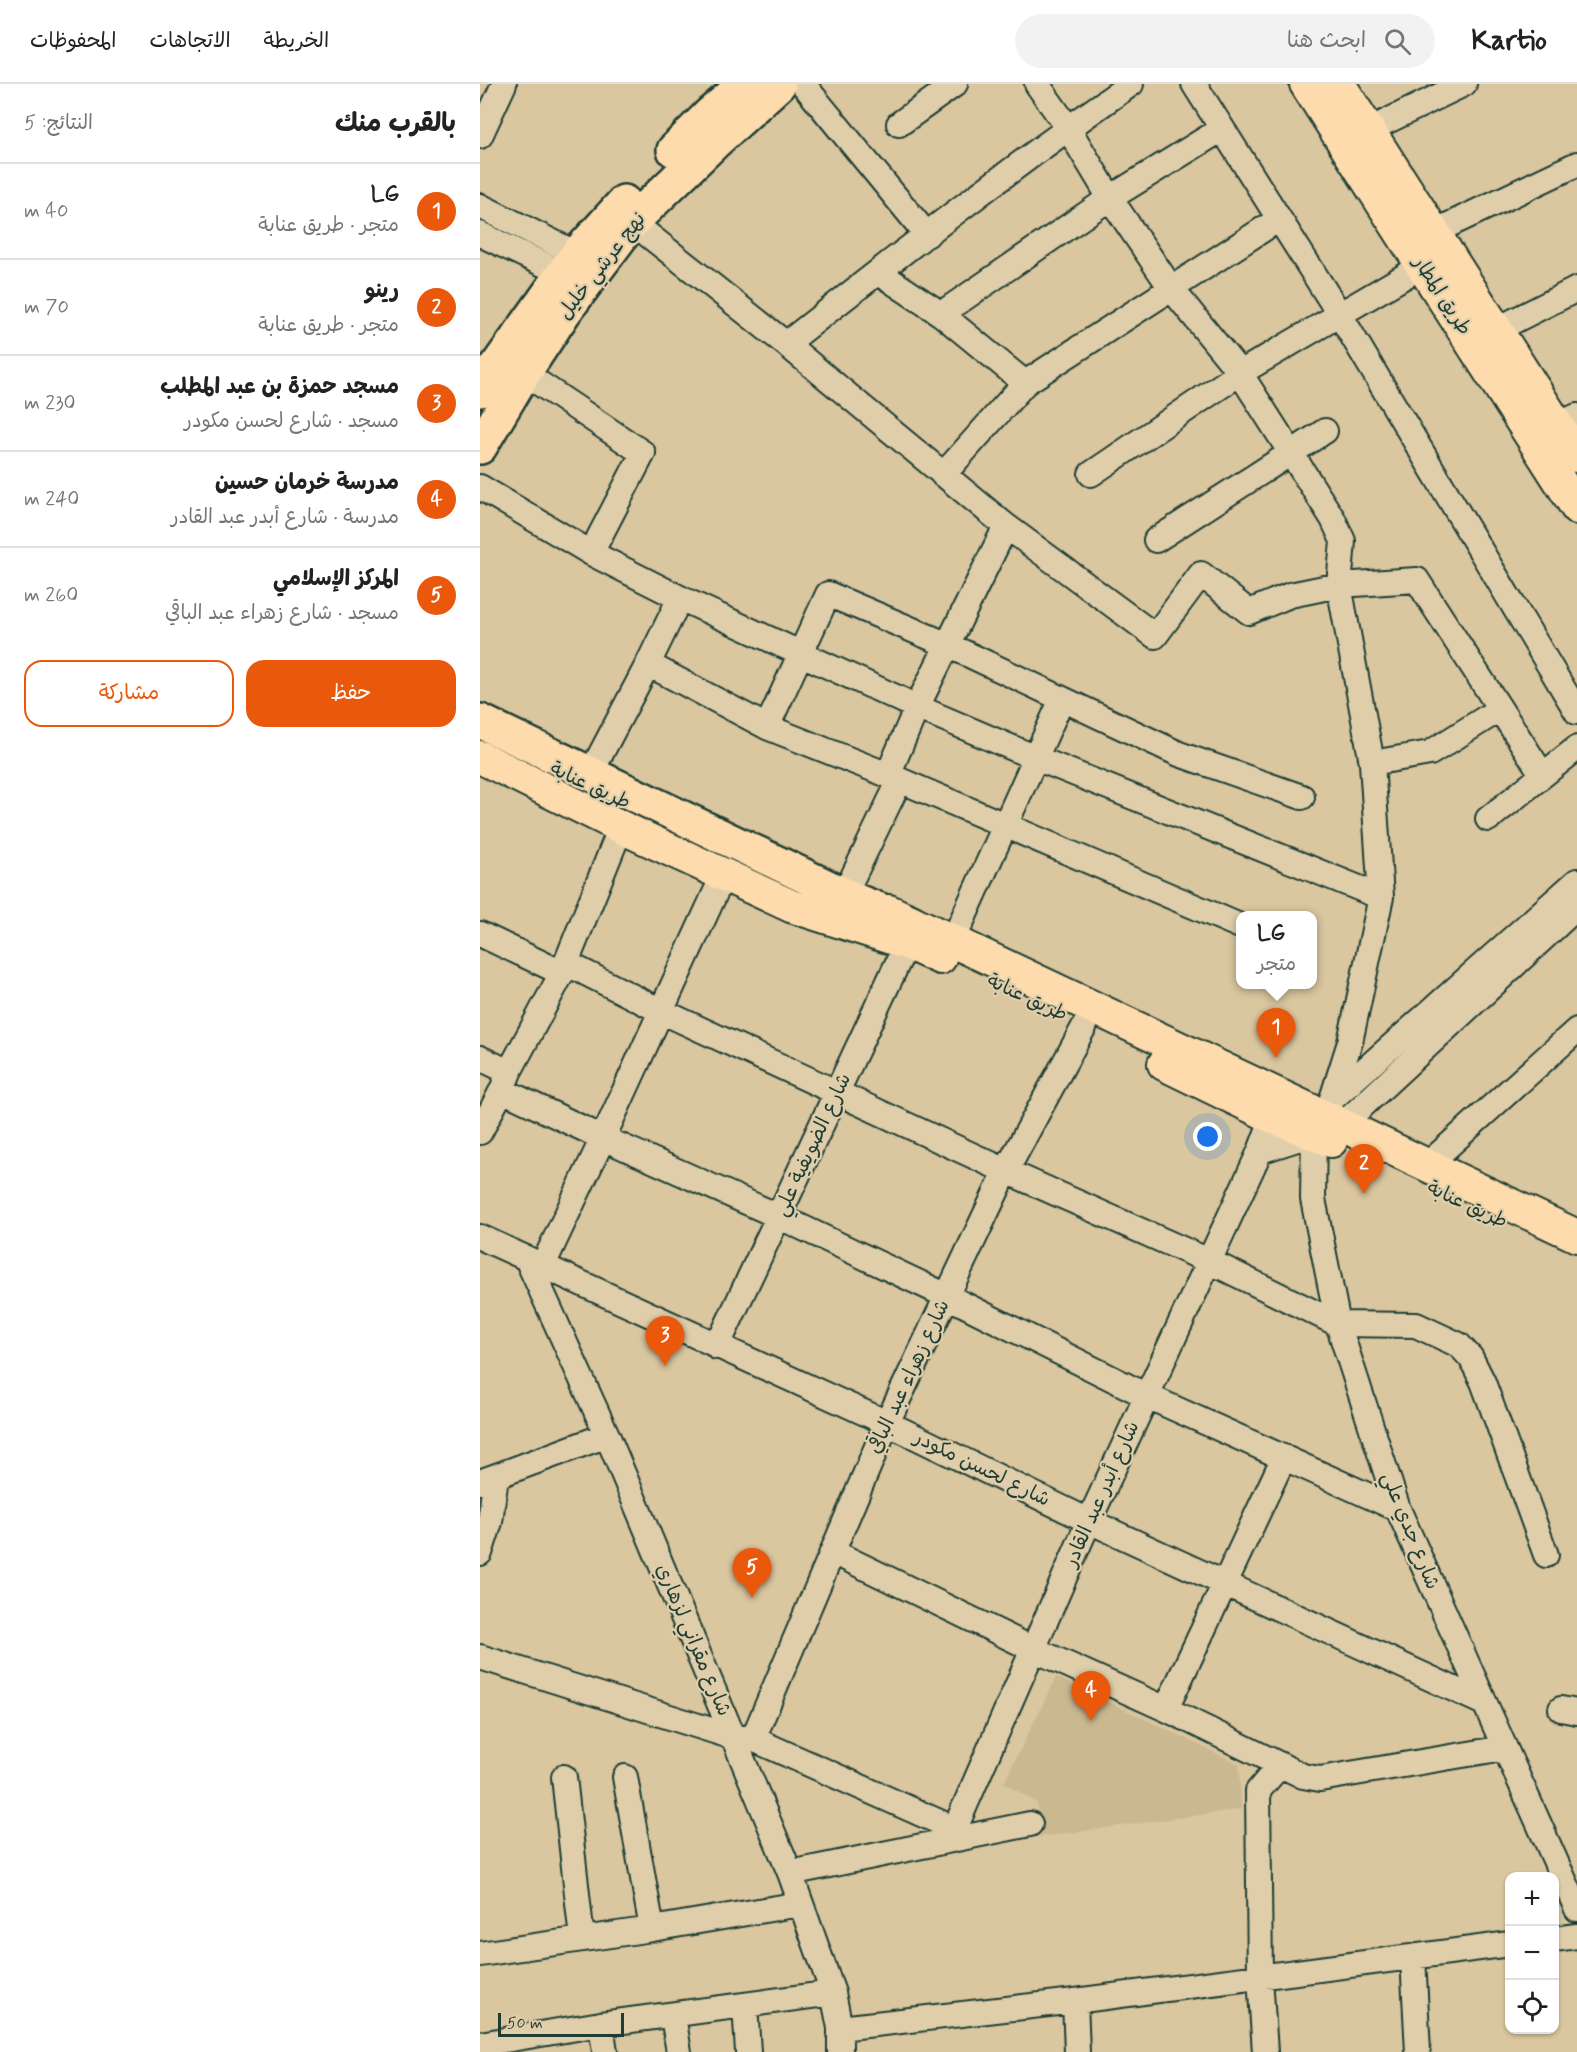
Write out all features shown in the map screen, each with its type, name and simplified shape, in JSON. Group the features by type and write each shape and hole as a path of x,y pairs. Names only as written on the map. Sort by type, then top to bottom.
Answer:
{"highway":[{"name":"نهج عرشي خليل","path":"480,390 651,173 710,114 746,84"},
{"name":"نهج عرشي خليل","path":"480,447 524,373 565,311 578,268 632,222 779,84"},
{"name":"طريق عنابة","path":"480,721 848,897 909,933"},
{"name":"طريق عنابة","path":"480,735 909,933"}],"main road":[{"name":"طريق المطار","path":"1306,84 1577,508"},
{"name":"طريق المطار","path":"1339,84 1496,330 1567,421 1577,456"},
{"path":"480,705 847,889 909,933"},
{"path":"480,757 621,827 790,906 909,933"},
{"name":"طريق عنابة","path":"909,933 953,941 1577,1236"},
{"name":"طريق عنابة","path":"909,933 1085,1025 1273,1117 1328,1118 1577,1256"}],"street":[{"path":"480,136 504,84"},
{"path":"803,84 927,235"},
{"path":"899,124 955,84"},
{"name":"شارع جدي علي","path":"1036,84 1068,128 1110,198 1171,288 1240,374 1333,519 1343,541 1339,585 1372,763 1381,897 1350,1042 1328,1118 1313,1199 1338,1324 1398,1509 1576,1903"},
{"path":"786,344 1068,128 1131,84"},
{"path":"1194,84 1340,315 1577,712"},
{"path":"1369,130 1464,84"},
{"path":"941,314 1110,198 1222,129"},
{"path":"1434,232 1577,164"},
{"path":"480,206 578,268"},
{"path":"943,475 1025,383 1279,219"},
{"path":"632,222 786,344 1006,526 1155,636 1201,574 1249,612 1290,596 1339,585 1417,580 1542,774"},
{"path":"480,234 578,268"},
{"path":"1091,474 1240,374 1422,266"},
{"path":"878,272 941,314 1025,383"},
{"path":"1496,330 1577,289"},
{"path":"524,373 643,453 591,553"},
{"path":"1156,540 1325,431"},
{"path":"480,487 591,553 680,598 917,707 1036,758 1381,897"},
{"path":"847,889 894,777 917,707 1006,526"},
{"path":"767,727 828,594 948,645 1179,754 1302,797"},
{"path":"596,763 680,598"},
{"path":"648,664 767,727 894,777 1236,924"},
{"path":"953,941 1062,699"},
{"path":"1372,763 1430,753 1500,709"},
{"path":"1488,819 1577,748"},
{"path":"480,1132 564,968 621,827"},
{"path":"535,1262 603,1138 723,876"},
{"path":"1328,1118 1577,881"},
{"path":"1260,1151 1328,1118 1577,907"},
{"name":"شارع الضويفية علي","path":"717,1347 780,1216 909,933"},
{"path":"480,934 661,1011 1006,1171 1209,1261 1338,1324 1416,1325 1459,1346 1471,1358 1483,1382 1546,1555"},
{"name":"شارع زهراء عبد الباقي","path":"743,1738 833,1552 887,1423 1006,1171 1085,1025"},
{"path":"1426,1165 1575,1035"},
{"path":"480,1058 505,1081 603,1138 780,1216 1147,1396 1398,1509"},
{"name":"شارع أبدر عبد القادر","path":"953,1834 1089,1521 1260,1151 1273,1117"},
{"name":"شارع لحسن مكودر","path":"480,1237 887,1423 1089,1521 1484,1703"},
{"name":"شارع مقراني لزهاري","path":"535,1262 607,1435 743,1738 832,1993 840,2040"},
{"path":"480,1553 490,1522 488,1479 607,1435"},
{"path":"1166,1709 1284,1457"},
{"path":"833,1552 1303,1776 1320,1779 1504,1748"},
{"path":"481,1659 743,1738 953,1834"},
{"path":"1265,2052 1260,1977 1258,1791 1280,1765"},
{"path":"564,1777 582,1939"},
{"path":"625,1777 651,1929"},
{"path":"790,1874 953,1834 1030,1824"},
{"path":"480,1954 800,1904"},
{"path":"1559,1938 1577,1936"},
{"path":"840,2040 1075,2001 1505,1945"},
{"path":"1413,1957 1418,2052"},
{"path":"480,2044 602,2024 832,1993"},
{"path":"1075,2001 1077,2052"},
{"path":"746,2005 748,2052"},
{"path":"673,2016 679,2052"},
{"path":"602,2024 605,2052"}],"shaded area":[{"path":"1056,1677 1239,1764 1241,1809 1040,1837 1037,1803 1004,1783"}],"place":[{"name":"LG","path":"1276,1058"},
{"name":"رينو","path":"1364,1194"},
{"name":"مسجد حمزة بن عبد المطلب","path":"665,1366"},
{"name":"المركز الإسلامي","path":"752,1598"},
{"name":"مدرسة خرمان حسين","path":"1091,1721"}]}
